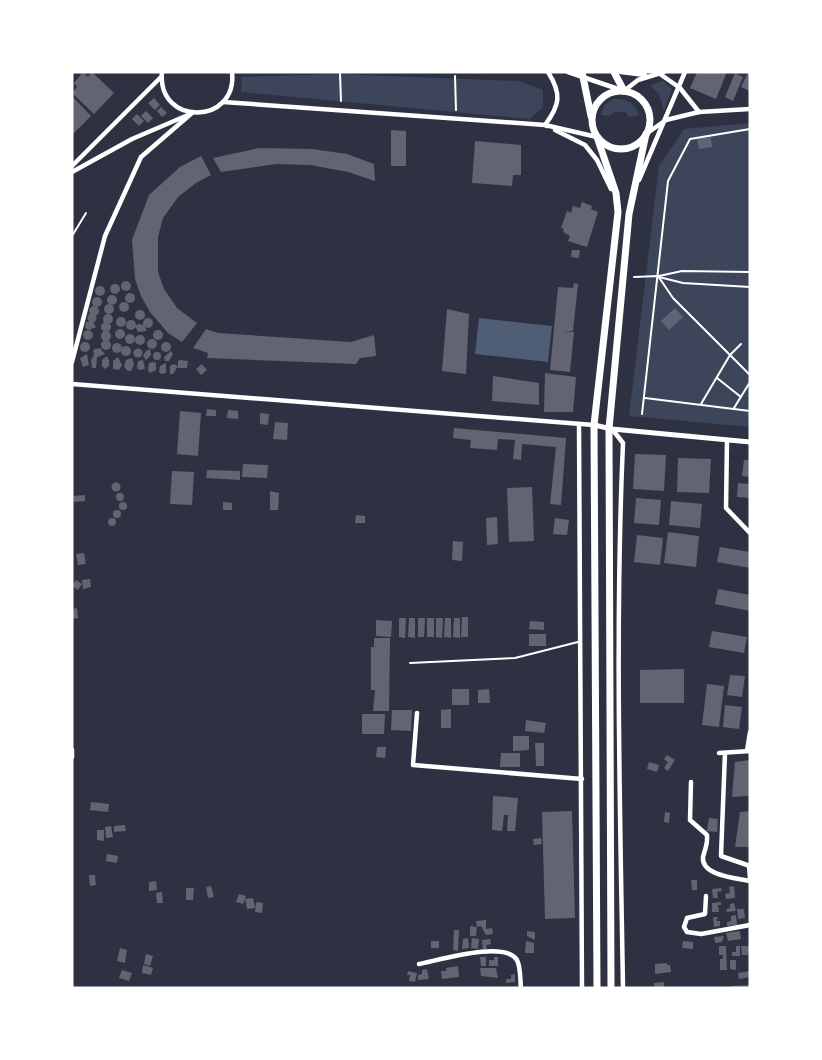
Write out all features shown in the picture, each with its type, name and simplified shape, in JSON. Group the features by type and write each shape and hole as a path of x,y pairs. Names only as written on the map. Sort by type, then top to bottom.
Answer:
{"main road":[{"path":"614,72 624,91"},
{"path":"583,74 592,120 610,170 617,200 617,222 594,425 597,988"},
{"path":"592,120 594,109 601,99 617,91 624,91 639,98 647,107 649,124 629,214 611,429 611,988"},
{"path":"597,137 605,145 623,149 635,146 646,134"}],"street":[{"path":"72,169 132,139 192,113 205,112 223,102 230,90 232,72"},
{"path":"545,125 556,110 558,100 556,85 548,72"},
{"path":"568,72 583,74 624,91 638,80 662,73"},
{"path":"621,72 643,76 662,73 680,88 699,112"},
{"path":"635,187 685,72"},
{"path":"161,73 163,90 170,101 180,109 192,113"},
{"path":"72,169 161,73"},
{"path":"223,102 545,125 597,137"},
{"path":"646,134 666,120 699,112 750,109"},
{"path":"72,362 105,236 141,157 192,113"},
{"path":"545,125 586,145 597,160 617,200"},
{"path":"72,384 594,425 611,429 750,442"},
{"path":"579,424 582,988"},
{"path":"611,429 623,443 619,523 623,988"},
{"path":"727,440 726,508 750,533"},
{"path":"417,713 413,765 582,779"},
{"path":"719,753 749,751 750,732"},
{"path":"72,751 72,757"},
{"path":"691,782 690,820 707,835 708,843 703,861 705,866 715,873 750,880 749,865 721,856 726,753"},
{"path":"706,896 705,914 687,918 684,927 687,932 701,934 750,925"},
{"path":"419,964 490,951 505,951 518,963 521,988"}],"lane":[{"path":"410,663 515,658 579,642"}],"path":[{"path":"340,74 341,101"},
{"path":"456,76 456,110"},
{"path":"642,414 668,181 690,139 750,130"},
{"path":"72,235 86,213"},
{"path":"623,277 658,276 682,271 750,272"},
{"path":"658,276 682,283 750,287"},
{"path":"658,276 673,298 750,375"},
{"path":"700,405 715,377 741,344"},
{"path":"715,377 741,397"},
{"path":"733,409 750,382"},
{"path":"644,398 750,411"}],"shaded area":[{"path":"337,74 519,81 543,90 543,107 530,119 241,92 242,77"},
{"path":"663,81 672,89 664,111 659,94 650,85"},
{"path":"613,99 629,102 639,115 629,117 625,112 614,112 609,116 601,115 604,106"},
{"path":"750,123 750,427 629,416 659,166 684,129"},
{"path":"479,318 552,326 548,362 475,354"}],"building":[{"path":"83,72 88,77 92,72 114,93 94,114 72,93 77,87 74,83"},
{"path":"697,72 727,72 716,99 690,88"},
{"path":"750,72 750,91 741,87"},
{"path":"735,73 743,77 733,101 725,97"},
{"path":"72,96 91,116 72,135"},
{"path":"154,98 160,105 155,110 148,103"},
{"path":"161,107 167,113 162,117 157,111"},
{"path":"146,111 153,118 148,123 141,116"},
{"path":"137,114 144,121 139,126 132,119"},
{"path":"391,130 406,131 406,166 391,166"},
{"path":"711,137 712,147 699,149 697,139"},
{"path":"475,141 521,145 521,175 513,175 512,186 472,183"},
{"path":"259,148 312,149 347,154 374,164 375,181 348,172 310,165 276,164 221,172 213,158"},
{"path":"201,156 211,175 178,197 163,218 158,237 158,272 164,289 177,308 197,323 182,342 168,333 150,312 141,296 135,279 132,240 149,195 180,167"},
{"path":"582,202 598,212 587,247 568,241 570,236 561,228 567,211 571,213 573,206 580,208"},
{"path":"572,250 580,250 579,258 571,257"},
{"path":"126,281 131,286 126,291 121,286"},
{"path":"574,283 578,284 573,331 562,331 574,332 570,372 550,370 558,287 573,288"},
{"path":"115,284 120,289 115,294 110,289"},
{"path":"100,286 105,291 100,296 95,291"},
{"path":"130,293 135,298 130,303 125,298"},
{"path":"112,295 117,300 112,305 107,300"},
{"path":"97,297 102,302 97,307 92,302"},
{"path":"124,302 129,307 124,312 119,307"},
{"path":"109,304 114,309 109,314 104,309"},
{"path":"94,306 99,311 94,316 89,311"},
{"path":"675,308 683,317 669,330 661,321"},
{"path":"447,309 469,314 466,374 442,371"},
{"path":"140,310 145,315 140,320 135,315"},
{"path":"92,313 97,318 92,323 87,318"},
{"path":"108,314 113,319 108,324 103,319"},
{"path":"121,317 126,322 121,327 116,322"},
{"path":"148,318 153,323 148,328 143,323"},
{"path":"131,320 136,325 131,330 126,325"},
{"path":"86,322 93,322 96,327 89,330 85,328"},
{"path":"106,322 111,327 106,332 101,327"},
{"path":"144,325 147,331 138,332 135,326"},
{"path":"120,329 125,334 120,339 115,334"},
{"path":"206,329 218,333 351,342 374,335 376,356 360,358 356,364 207,358 208,353 193,348"},
{"path":"88,330 93,335 88,340 83,335"},
{"path":"158,330 163,335 158,340 153,335"},
{"path":"106,331 111,336 106,341 101,336"},
{"path":"130,334 135,339 130,344 125,339"},
{"path":"140,335 145,340 140,345 135,340"},
{"path":"152,339 157,344 152,349 147,344"},
{"path":"106,340 111,345 106,350 101,345"},
{"path":"85,342 90,347 85,352 80,347"},
{"path":"166,342 171,347 166,352 161,347"},
{"path":"117,343 122,348 117,353 112,348"},
{"path":"126,346 131,351 126,356 121,351"},
{"path":"100,348 105,354 97,357 96,368 92,368 93,351"},
{"path":"138,348 143,353 138,358 133,353"},
{"path":"150,349 151,355 146,360 143,356"},
{"path":"171,351 173,354 169,361 165,361 164,357"},
{"path":"157,352 161,356 157,360 153,356"},
{"path":"87,354 89,365 83,367 80,358"},
{"path":"107,356 109,366 105,369 102,360"},
{"path":"118,357 122,365 119,370 113,369 113,361"},
{"path":"132,358 134,364 131,371 128,371 124,367 126,360"},
{"path":"143,360 145,369 139,370 138,361"},
{"path":"180,360 188,361 187,368 178,368"},
{"path":"149,363 156,363 156,370 150,373"},
{"path":"166,363 166,373 161,374 160,366"},
{"path":"202,364 207,370 201,375 196,369"},
{"path":"170,366 178,366 173,374 170,374"},
{"path":"545,373 576,377 573,412 544,412"},
{"path":"493,376 539,383 539,405 492,401"},
{"path":"207,409 216,410 216,416 206,416"},
{"path":"228,410 238,411 238,419 227,418"},
{"path":"180,411 201,413 198,456 177,454"},
{"path":"260,413 269,414 268,425 260,424"},
{"path":"275,422 288,423 287,440 273,439"},
{"path":"454,428 566,438 561,505 550,504 556,447 522,444 521,460 513,459 515,440 498,439 497,450 470,448 471,440 453,438"},
{"path":"635,454 666,455 664,491 633,489"},
{"path":"678,458 711,459 709,493 677,492"},
{"path":"744,460 750,460 750,477 742,476"},
{"path":"243,464 268,465 267,478 242,477"},
{"path":"207,470 240,471 240,480 206,478"},
{"path":"172,471 194,472 192,505 170,504"},
{"path":"116,483 120,487 116,491 112,487"},
{"path":"738,483 750,484 750,498 737,497"},
{"path":"532,487 534,541 509,542 507,488"},
{"path":"270,491 279,493 278,510 270,510"},
{"path":"120,493 124,497 120,501 116,497"},
{"path":"85,495 85,501 74,502 73,496"},
{"path":"636,498 661,500 659,525 634,523"},
{"path":"671,501 702,504 700,528 669,525"},
{"path":"123,502 127,506 123,510 119,506"},
{"path":"223,502 232,503 232,510 223,510"},
{"path":"117,510 121,514 117,518 113,514"},
{"path":"356,515 365,516 365,523 355,523"},
{"path":"497,517 498,544 487,545 486,518"},
{"path":"112,518 116,522 112,526 108,522"},
{"path":"555,518 569,520 567,535 553,534"},
{"path":"668,532 699,536 696,567 664,563"},
{"path":"637,535 663,538 660,565 634,562"},
{"path":"453,541 463,542 462,561 452,560"},
{"path":"720,547 750,552 750,568 717,562"},
{"path":"84,553 86,564 78,565 76,554"},
{"path":"90,579 91,587 83,589 82,580"},
{"path":"76,580 82,584 78,590 72,586"},
{"path":"718,589 750,595 750,611 715,604"},
{"path":"77,608 78,618 72,619 72,609"},
{"path":"462,617 468,617 468,637 461,637"},
{"path":"399,618 406,618 405,638 399,637"},
{"path":"409,618 415,618 415,638 408,637"},
{"path":"418,618 425,618 424,637 418,637"},
{"path":"427,618 434,618 434,637 427,637"},
{"path":"436,618 443,618 442,638 436,637"},
{"path":"445,618 451,618 451,638 444,637"},
{"path":"454,618 460,618 460,638 453,637"},
{"path":"376,620 392,621 391,637 376,636"},
{"path":"530,621 544,622 544,630 529,629"},
{"path":"712,631 747,637 744,653 709,647"},
{"path":"529,634 546,634 546,646 529,646"},
{"path":"374,638 390,638 389,711 373,711 375,690 371,690 371,647 374,647"},
{"path":"684,669 684,703 640,703 640,670"},
{"path":"730,675 745,676 742,697 727,695"},
{"path":"707,684 724,686 719,727 702,725"},
{"path":"452,689 469,689 469,705 452,705"},
{"path":"489,689 490,703 478,703 478,690"},
{"path":"725,705 742,707 739,729 723,727"},
{"path":"451,709 451,728 441,728 441,710"},
{"path":"392,710 412,710 411,731 391,730"},
{"path":"362,714 385,714 384,734 362,734"},
{"path":"526,720 546,723 544,733 525,731"},
{"path":"513,736 529,736 529,750 513,751"},
{"path":"535,743 544,743 544,766 536,766"},
{"path":"377,747 386,747 385,758 376,757"},
{"path":"501,753 520,753 520,767 500,767"},
{"path":"667,755 675,760 668,771 664,768 668,762 664,759"},
{"path":"750,760 750,796 732,797 735,762"},
{"path":"649,762 659,765 657,772 647,769"},
{"path":"493,796 518,798 515,831 507,831 508,815 504,815 502,831 492,830"},
{"path":"91,802 109,804 108,812 90,810"},
{"path":"572,811 575,918 545,919 542,812"},
{"path":"750,811 750,847 735,847 740,812"},
{"path":"665,812 670,813 669,823 664,822"},
{"path":"709,818 718,819 717,832 707,831"},
{"path":"125,825 126,831 114,832 114,826"},
{"path":"111,826 113,837 106,838 105,827"},
{"path":"97,830 104,830 104,841 97,840"},
{"path":"541,838 542,844 534,845 533,839"},
{"path":"107,854 118,856 117,863 106,861"},
{"path":"89,875 95,875 96,885 90,886"},
{"path":"691,880 697,880 697,890 692,890"},
{"path":"156,881 157,890 149,891 149,882"},
{"path":"211,886 214,897 208,898 206,887"},
{"path":"734,886 735,898 726,899 725,894 730,893 729,887"},
{"path":"186,888 194,888 193,900 186,900"},
{"path":"721,888 722,891 717,892 718,898 713,898 712,889"},
{"path":"162,892 163,903 157,903 156,893"},
{"path":"239,894 246,896 243,904 236,902"},
{"path":"253,898 255,908 247,909 245,899"},
{"path":"256,902 263,903 262,913 255,912"},
{"path":"721,902 721,905 718,905 719,912 712,912 712,903"},
{"path":"734,903 736,911 727,912 726,909"},
{"path":"737,909 744,909 745,918 738,919"},
{"path":"736,915 737,925 727,926 731,916"},
{"path":"713,917 718,917 716,921 720,921 720,926 714,927"},
{"path":"486,920 486,929 492,928 493,934 486,935 481,926 477,927 476,921"},
{"path":"470,926 477,927 476,936 470,936"},
{"path":"454,930 459,930 458,951 453,950"},
{"path":"527,931 535,932 535,940 527,936"},
{"path":"740,931 741,939 728,941 726,933"},
{"path":"724,936 722,942 715,943 714,937"},
{"path":"468,938 469,948 462,949 463,939"},
{"path":"472,938 479,939 478,949 471,948"},
{"path":"490,939 491,944 486,945 487,949 483,949 482,940"},
{"path":"431,941 439,941 439,948 431,948"},
{"path":"526,941 534,943 534,953 525,953"},
{"path":"683,941 693,942 693,949 682,948"},
{"path":"719,946 726,946 727,970 720,970 720,959 723,959 723,955 719,955"},
{"path":"736,946 740,946 740,956 732,956 732,952 736,952"},
{"path":"741,946 750,946 748,955 742,955"},
{"path":"120,948 127,950 125,963 117,961"},
{"path":"146,954 153,956 150,966 144,964"},
{"path":"480,957 486,957 486,966 481,966"},
{"path":"494,957 498,957 498,966 489,966 489,960 494,960"},
{"path":"730,960 736,960 736,970 730,969"},
{"path":"667,963 671,972 655,974 655,964"},
{"path":"143,965 153,968 151,975 142,973"},
{"path":"458,966 459,977 442,979 441,971"},
{"path":"480,968 496,968 498,978 481,976"},
{"path":"427,969 429,979 418,980 422,970"},
{"path":"122,970 132,973 129,981 119,978"},
{"path":"408,971 417,973 415,982 409,981"},
{"path":"750,971 750,977 739,979 738,973"},
{"path":"515,974 515,982 506,983 506,979 511,979 511,975"},
{"path":"664,982 664,988 654,988 654,983"},
{"path":"750,985 750,988 731,986"}]}
